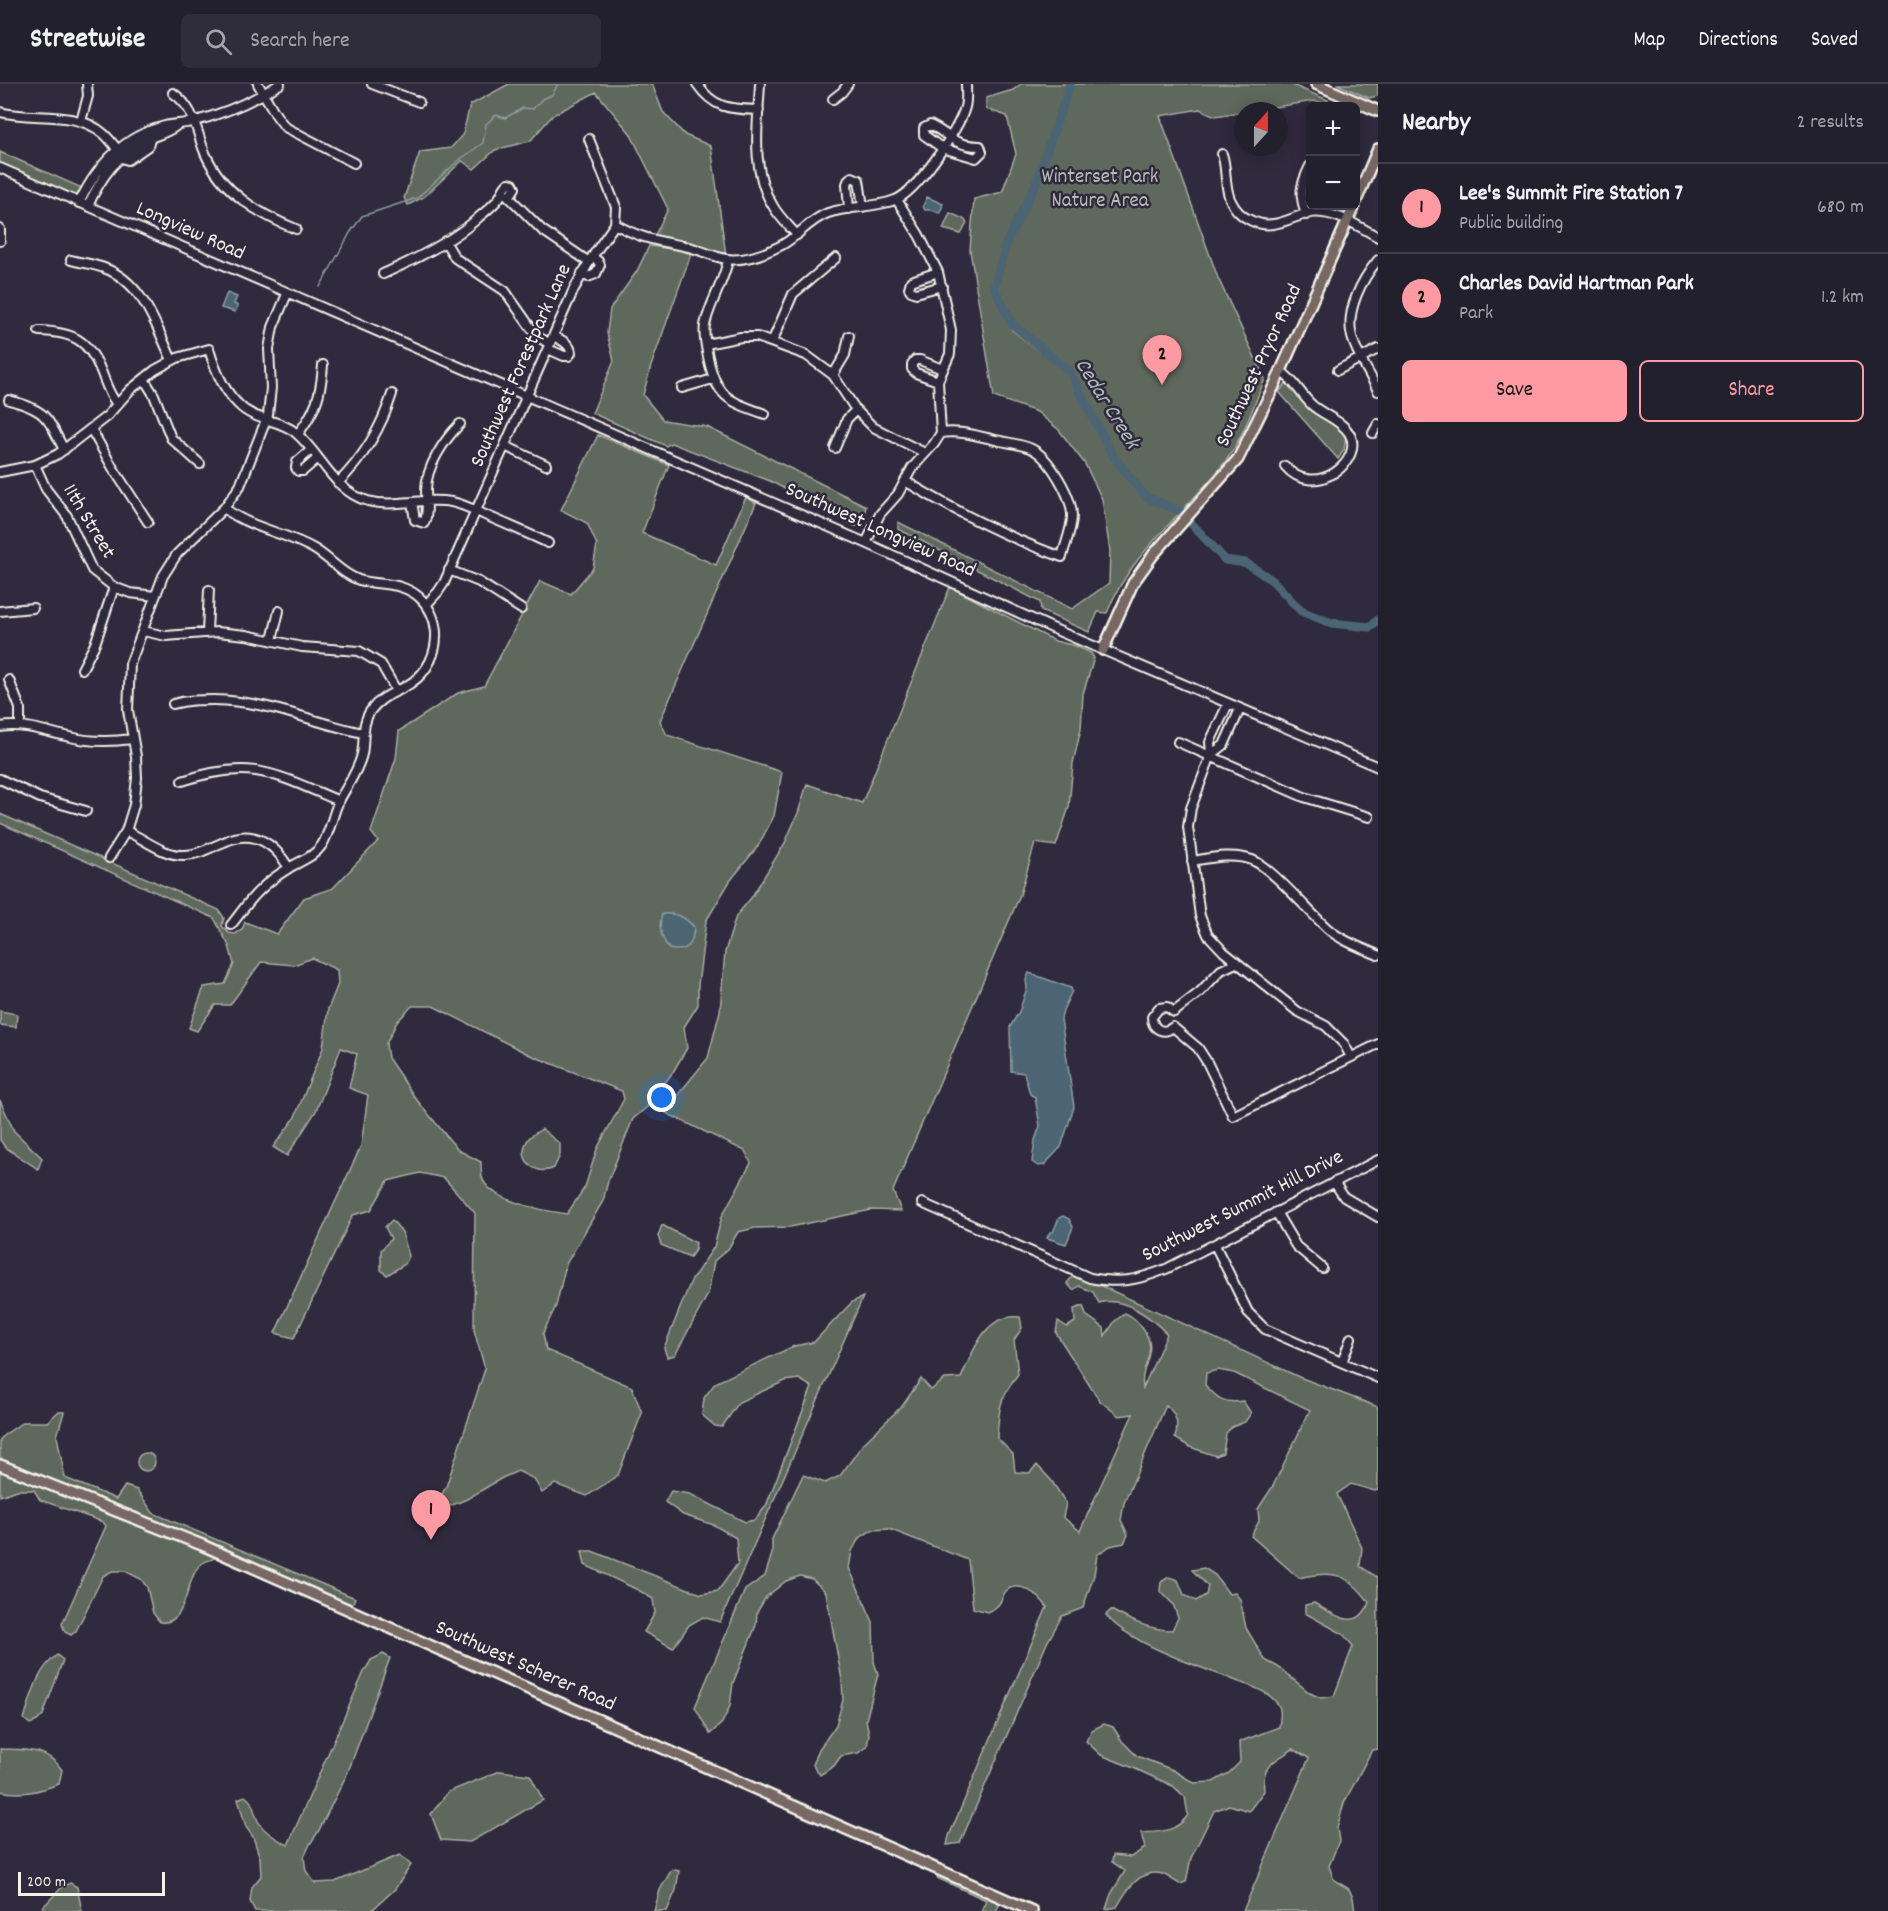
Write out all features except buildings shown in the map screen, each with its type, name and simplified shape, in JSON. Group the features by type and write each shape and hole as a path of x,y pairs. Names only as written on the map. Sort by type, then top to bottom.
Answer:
{"main road":[{"path":"1316,84 1378,111"},
{"path":"1360,192 1378,149"},
{"name":"Southwest Pryor Road","path":"1103,650 1133,583 1153,555 1238,459 1276,382 1352,210"},
{"name":"Southwest Scherer Road","path":"0,1465 202,1545 1032,1911"}],"street":[{"path":"81,121 88,96 87,84"},
{"path":"258,84 285,127 354,163"},
{"path":"79,203 94,175 120,152 151,130 195,121 241,105 280,84"},
{"path":"372,84 419,102"},
{"path":"697,84 705,97 721,107 759,110"},
{"path":"760,84 758,167 763,186 773,207 796,235"},
{"path":"832,99 848,84"},
{"path":"590,140 616,207 615,224 637,237 685,246 728,260 748,258 779,246 796,235 812,220 830,212 897,200 922,179 958,124 965,106 966,84"},
{"path":"173,93 183,100 195,121 208,160 223,182 235,194 271,219 296,229"},
{"path":"0,112 81,121 103,133 120,152"},
{"path":"930,125 953,141 970,147 980,146 982,152 976,158 942,148 924,135 926,126 930,125"},
{"path":"88,207 106,172 120,152 176,126"},
{"path":"1222,154 1230,199 1241,215 1256,223 1271,226 1306,215 1326,213 1378,237"},
{"name":"Longview Road","path":"0,168 367,328"},
{"path":"1306,175 1300,193 1306,215"},
{"path":"849,209 847,184 849,178 852,177 859,180 863,207"},
{"path":"500,197 506,184 509,183 513,184 514,188 510,196"},
{"path":"383,274 410,262 445,241 477,219 504,194 510,196 525,215 542,230 590,259 598,261 600,265 596,274 588,277 582,273"},
{"path":"866,543 880,514 906,481 912,468 941,433 938,381 950,354 951,330 938,272 897,200"},
{"name":"Southwest Forestpark Lane","path":"426,605 438,592 449,570 582,273 615,224"},
{"path":"0,229 0,241"},
{"path":"445,241 455,258 505,291 531,328 540,338 551,343"},
{"path":"772,342 793,294 836,258"},
{"path":"71,260 104,268 132,286 143,300 172,360"},
{"path":"728,260 726,272 705,324 706,344 713,379 719,390 732,401 765,414"},
{"path":"1378,260 1363,284 1350,318 1351,336 1378,391"},
{"path":"938,272 912,281 909,288 916,293 942,286"},
{"path":"109,858 126,831 134,805 137,778 136,756 128,710 130,664 163,576 177,554 224,508 240,486 267,419 271,388 269,349 273,327 287,294"},
{"name":"Southwest Longview Road","path":"367,328 866,543 1063,633 1378,767"},
{"path":"39,331 67,334 84,343 94,357 109,394 117,404"},
{"path":"833,375 845,355 849,336"},
{"path":"706,344 757,337 815,360 833,375 856,410 873,427 925,453"},
{"path":"0,472 35,465 64,450 91,429 144,379 172,360 210,349 214,366 230,396 241,408 286,426 298,434 338,483 350,493 368,501 389,503 452,502 548,543"},
{"path":"1338,370 1378,350"},
{"path":"938,381 916,373 912,369 912,364 915,360 920,360 942,369"},
{"path":"298,434 317,404 323,365"},
{"path":"1280,371 1289,376 1314,407 1346,429 1352,440 1349,457 1328,477 1313,481 1304,479 1294,475 1285,466"},
{"path":"144,379 159,407 171,438 200,464"},
{"path":"682,388 713,379"},
{"path":"338,483 369,446 383,420 392,394"},
{"path":"9,400 35,408 44,414 64,450"},
{"path":"835,448 847,419 856,410"},
{"path":"412,502 416,520 424,523 427,517 426,483 428,476 445,442 460,424"},
{"path":"1373,433 1378,424"},
{"path":"91,429 148,522"},
{"path":"906,481 933,498 1002,533 1062,557 1072,519 1071,504 1065,490 1044,458 1033,449 1017,444 955,431 941,433"},
{"path":"505,446 546,465"},
{"path":"311,450 297,462 298,471 303,471 318,458"},
{"name":"11th Street","path":"35,465 46,489 67,516 92,570 114,587 155,596"},
{"path":"224,508 245,522 314,549 348,575 357,579 402,587 417,595 426,605 436,627 434,651 429,665 412,683 386,695 364,722 362,755 339,801 321,847 307,859 289,868 259,890 231,925"},
{"path":"449,570 479,582 520,609"},
{"path":"82,669 95,644 114,587"},
{"path":"207,632 209,590"},
{"path":"0,611 33,608"},
{"path":"272,640 279,611"},
{"path":"143,631 166,636 207,632 246,635 302,647 359,651 381,664 396,690"},
{"path":"9,680 20,708 20,725"},
{"path":"173,704 188,699 246,702 363,733"},
{"path":"1228,704 1210,742 1211,755 1191,808 1188,827 1200,916 1208,935 1224,952 1297,1011 1326,1026 1344,1044 1351,1057"},
{"path":"1211,755 1224,745 1240,709"},
{"path":"0,727 20,725 91,741 132,739"},
{"path":"1178,742 1304,796 1369,817"},
{"path":"182,781 232,769 256,770 277,775 339,801"},
{"path":"0,779 40,798 86,811"},
{"path":"126,831 167,852 183,855 212,848 234,837 246,836 259,839 272,846 289,868"},
{"path":"1192,861 1219,857 1236,857 1254,861 1266,869 1330,932 1377,952"},
{"path":"1221,970 1224,952"},
{"path":"1174,1012 1200,992 1221,970 1236,963"},
{"path":"1167,1007 1174,1012 1176,1019 1173,1027 1162,1031 1153,1024 1152,1017 1156,1010 1167,1007"},
{"path":"1173,1027 1198,1048 1233,1116 1378,1044"},
{"name":"Southwest Summit Hill Drive","path":"922,1203 1090,1278 1128,1281 1143,1278 1215,1245 1378,1160"},
{"path":"1334,1182 1344,1197 1378,1217"},
{"path":"1276,1212 1296,1246 1322,1268"},
{"path":"1215,1245 1248,1312 1265,1329 1378,1378"},
{"path":"1342,1362 1351,1338"}],"green space":[{"path":"509,84 652,84 663,112 685,135 711,146 726,256 678,240 654,237 668,209 630,133 596,92 553,115 530,141 495,150 474,169 462,161 424,197 408,205 404,198 420,152 451,148 463,134 470,105"},
{"name":"Winterset Park Nature Area","path":"1021,84 1067,84 1034,182 1004,244 992,284 993,290 1012,330 1065,371 1091,417 1087,402 1069,371 1012,324 994,287 1006,244 1031,199 1070,84 1290,84 1328,100 1328,102 1314,101 1288,105 1288,102 1234,102 1234,113 1215,116 1200,109 1160,116 1218,278 1265,379 1242,433 1225,462 1145,551 1117,591 1107,613 1098,612 1089,632 1041,611 1040,602 898,529 898,522 1072,609 1109,583 1110,551 1102,499 1085,464 1059,430 1037,412 994,397 970,250 974,199 1002,192 1016,154 1007,116 986,109 986,98 1013,90"},
{"path":"1337,84 1378,84 1378,96 1369,98"},
{"path":"0,152 82,188 77,196 72,195 0,163"},
{"path":"950,213 964,219 967,223 961,234 943,229"},
{"path":"649,246 691,254 643,395 663,420 707,427 866,506 862,526 855,526 770,481 671,443 666,446 592,413 614,361 607,333 610,309 637,271"},
{"path":"1287,382 1307,405 1346,436 1344,450 1338,459 1279,392"},
{"path":"598,435 669,465 642,533 716,565 746,497 756,503 660,721 667,735 782,772 774,816 758,846 730,881 706,921 698,985 698,1005 684,1027 687,1048 673,1072 647,1107 633,1119 608,1181 603,1201 566,1264 556,1306 543,1333 546,1350 632,1387 642,1413 618,1475 587,1496 555,1484 542,1493 534,1479 518,1471 467,1499 430,1514 446,1487 485,1369 474,1330 475,1213 444,1178 420,1173 388,1181 371,1210 353,1215 294,1338 275,1333 361,1146 368,1095 349,1088 357,1054 341,1048 316,1111 287,1156 273,1147 294,1119 323,1048 328,1009 338,984 337,970 312,958 294,965 261,962 230,1005 215,1005 197,1031 189,1028 204,987 225,984 234,964 229,946 214,918 0,823 0,814 219,910 224,918 222,926 229,933 235,934 242,930 245,922 277,934 304,898 333,888 378,841 371,832 396,758 399,731 458,693 484,686 540,581 571,594 593,568 597,545 587,523 561,510","holes":["412,1006 433,1006 530,1055 622,1091 624,1099 597,1149 585,1187 567,1214 519,1203 495,1192 482,1177 481,1162 458,1150 416,1099 388,1058 386,1044 397,1022"]},
{"path":"950,587 1055,641 1076,646 1091,653 1094,658 1083,694 1081,729 1073,763 1069,807 1056,846 1035,843 1020,895 893,1191 901,1211 871,1210 790,1227 755,1228 738,1232 728,1249 714,1261 708,1294 675,1355 667,1357 664,1348 691,1281 714,1247 722,1216 751,1163 745,1151 666,1113 708,1058 720,1011 725,952 736,916 751,898 785,843 807,784 862,803"},
{"path":"0,1011 17,1014 16,1027 0,1025"},
{"path":"0,1100 14,1131 42,1158 38,1169 5,1147 0,1140"},
{"path":"542,1129 560,1144 560,1155 554,1168 546,1170 539,1170 528,1163 524,1151 530,1137"},
{"path":"392,1220 402,1232 409,1256 405,1264 387,1275 381,1270 381,1250 391,1239 385,1227"},
{"path":"662,1225 696,1243 695,1250 690,1257 661,1245 658,1236"},
{"path":"1073,1276 1082,1277 1299,1377 1378,1407 1378,1490 1351,1484 1337,1494 1362,1548 1360,1566 1378,1578 1378,1749 1372,1750 1344,1803 1337,1828 1339,1841 1329,1866 1334,1880 1349,1889 1355,1911 1243,1911 1309,1758 1293,1749 1270,1765 1264,1775 1264,1791 1249,1811 1229,1805 1214,1811 1191,1858 1186,1882 1180,1884 1162,1874 1147,1874 1129,1888 1117,1907 1106,1909 1111,1894 1125,1871 1112,1862 1113,1855 1131,1857 1145,1848 1141,1833 1173,1828 1184,1821 1188,1815 1185,1797 1173,1786 1101,1755 1086,1741 1092,1730 1104,1724 1113,1727 1122,1741 1137,1756 1173,1770 1194,1783 1213,1782 1229,1773 1240,1762 1239,1742 1279,1727 1280,1713 1278,1704 1262,1691 1147,1644 1130,1635 1106,1615 1111,1610 1141,1624 1172,1630 1178,1618 1173,1604 1160,1591 1161,1582 1169,1577 1178,1580 1184,1595 1196,1601 1206,1595 1208,1586 1192,1570 1204,1568 1215,1575 1229,1594 1235,1593 1240,1599 1246,1628 1265,1660 1278,1667 1310,1693 1321,1698 1334,1696 1353,1646 1343,1634 1305,1613 1305,1605 1314,1603 1344,1619 1352,1619 1364,1612 1369,1602 1354,1585 1339,1576 1321,1574 1299,1578 1251,1536 1259,1521 1258,1509 1273,1486 1310,1410 1234,1373 1218,1370 1206,1373 1205,1385 1214,1394 1226,1401 1243,1401 1251,1413 1245,1422 1232,1427 1226,1433 1223,1453 1216,1456 1190,1447 1175,1438 1176,1420 1173,1412 1166,1405 1124,1503 1121,1520 1128,1535 1124,1543 1110,1546 1097,1555 1094,1575 1083,1608 1062,1616 1047,1643 960,1843 947,1845 1047,1607 1029,1590 1011,1588 1005,1592 998,1605 987,1612 973,1608 968,1560 889,1529 872,1530 859,1538 852,1551 849,1568 873,1622 874,1662 878,1674 866,1720 869,1734 867,1747 858,1753 841,1756 834,1766 820,1775 813,1765 819,1749 836,1725 843,1700 842,1680 826,1592 812,1579 800,1576 786,1581 766,1597 757,1612 756,1625 733,1683 730,1706 722,1723 710,1734 695,1707 745,1590 765,1576 772,1554 772,1539 803,1475 825,1483 840,1476 863,1444 903,1405 921,1379 931,1390 945,1379 961,1378 982,1336 989,1327 1008,1317 1020,1317 1022,1328 1014,1340 1018,1374 1001,1404 997,1438 1013,1454 1015,1472 1029,1473 1037,1465 1051,1480 1066,1503 1063,1517 1080,1531 1133,1414 1119,1416 1099,1400 1056,1333 1058,1321 1067,1327 1075,1322 1074,1309 1083,1306 1086,1315 1104,1328 1105,1336 1115,1321 1125,1313 1137,1321 1148,1337 1150,1345 1143,1388 1167,1334 1145,1315 1127,1305 1118,1302 1099,1303 1093,1292 1079,1286 1073,1290 1067,1283"},
{"path":"863,1297 720,1622 703,1617 689,1625 673,1648 644,1632 655,1613 653,1599 585,1565 582,1551 592,1551 701,1594 718,1591 738,1563 736,1538 714,1525 683,1515 665,1502 671,1491 690,1494 745,1522 755,1520 766,1506 812,1387 799,1379 785,1381 739,1402 722,1427 715,1426 702,1415 704,1398 715,1383 794,1346 814,1342 852,1302"},
{"path":"58,1412 64,1412 57,1436 65,1478 116,1499 125,1486 137,1490 153,1513 355,1598 351,1606 233,1554 0,1459 0,1440 4,1435 23,1422 47,1422"},
{"path":"146,1453 152,1456 155,1462 152,1468 146,1471 140,1468 137,1462 140,1456"},
{"path":"0,1469 218,1557 201,1564 181,1609 176,1617 169,1621 160,1622 153,1613 147,1587 141,1579 125,1571 112,1571 103,1576 76,1631 71,1635 65,1632 62,1624 106,1526 103,1522 40,1500 34,1490 17,1490 0,1496"},
{"path":"383,1654 390,1658 348,1772 304,1857 306,1871 315,1883 335,1882 400,1855 411,1865 395,1889 371,1911 255,1911 250,1901 252,1887 261,1876 260,1858 253,1837 246,1827 238,1799 245,1796 252,1804 256,1817 264,1829 288,1845 364,1672 371,1660"},
{"path":"57,1655 63,1660 43,1715 30,1724 24,1719 39,1676"},
{"path":"0,1749 34,1751 49,1757 62,1770 59,1784 30,1792 0,1791"},
{"path":"500,1771 530,1775 543,1800 470,1842 441,1840 431,1814 448,1792"},
{"path":"672,1869 679,1871 676,1890 667,1911 654,1911 660,1890"},
{"path":"940,1874 1001,1902 996,1911 981,1911 986,1900 937,1878"},
{"path":"70,1883 77,1887 82,1911 43,1911 43,1907 62,1887"}],"water":[{"path":"927,197 943,204 940,213 925,210 923,206"},
{"path":"227,293 237,297 234,304 238,306 235,312 221,308"},
{"path":"662,914 679,916 694,927 692,939 685,949 669,949 661,932"},
{"path":"1029,973 1071,988 1072,991 1061,1019 1074,1107 1061,1147 1044,1165 1038,1166 1032,1162 1035,1140 1040,1126 1035,1097 1030,1094 1024,1073 1011,1071 1010,1027 1019,1012"},
{"path":"1063,1216 1069,1219 1073,1227 1066,1244 1047,1238 1050,1232 1053,1232 1059,1218"}],"waterway":[{"path":"320,287 362,216 417,198 458,161 483,143 486,124 496,115 505,118 523,108 533,109 542,99 552,95 558,84"},
{"name":"Cedar Creek","path":"1070,84 1036,183 1006,244 994,287 1012,324 1069,371 1113,456 1146,497 1180,511 1225,560 1246,563 1273,581 1301,611 1331,623 1370,627 1378,620"}],"place":[{"name":"Charles David Hartman Park","path":"1162,385"},
{"name":"Lee's Summit Fire Station 7","path":"431,1540"}]}
